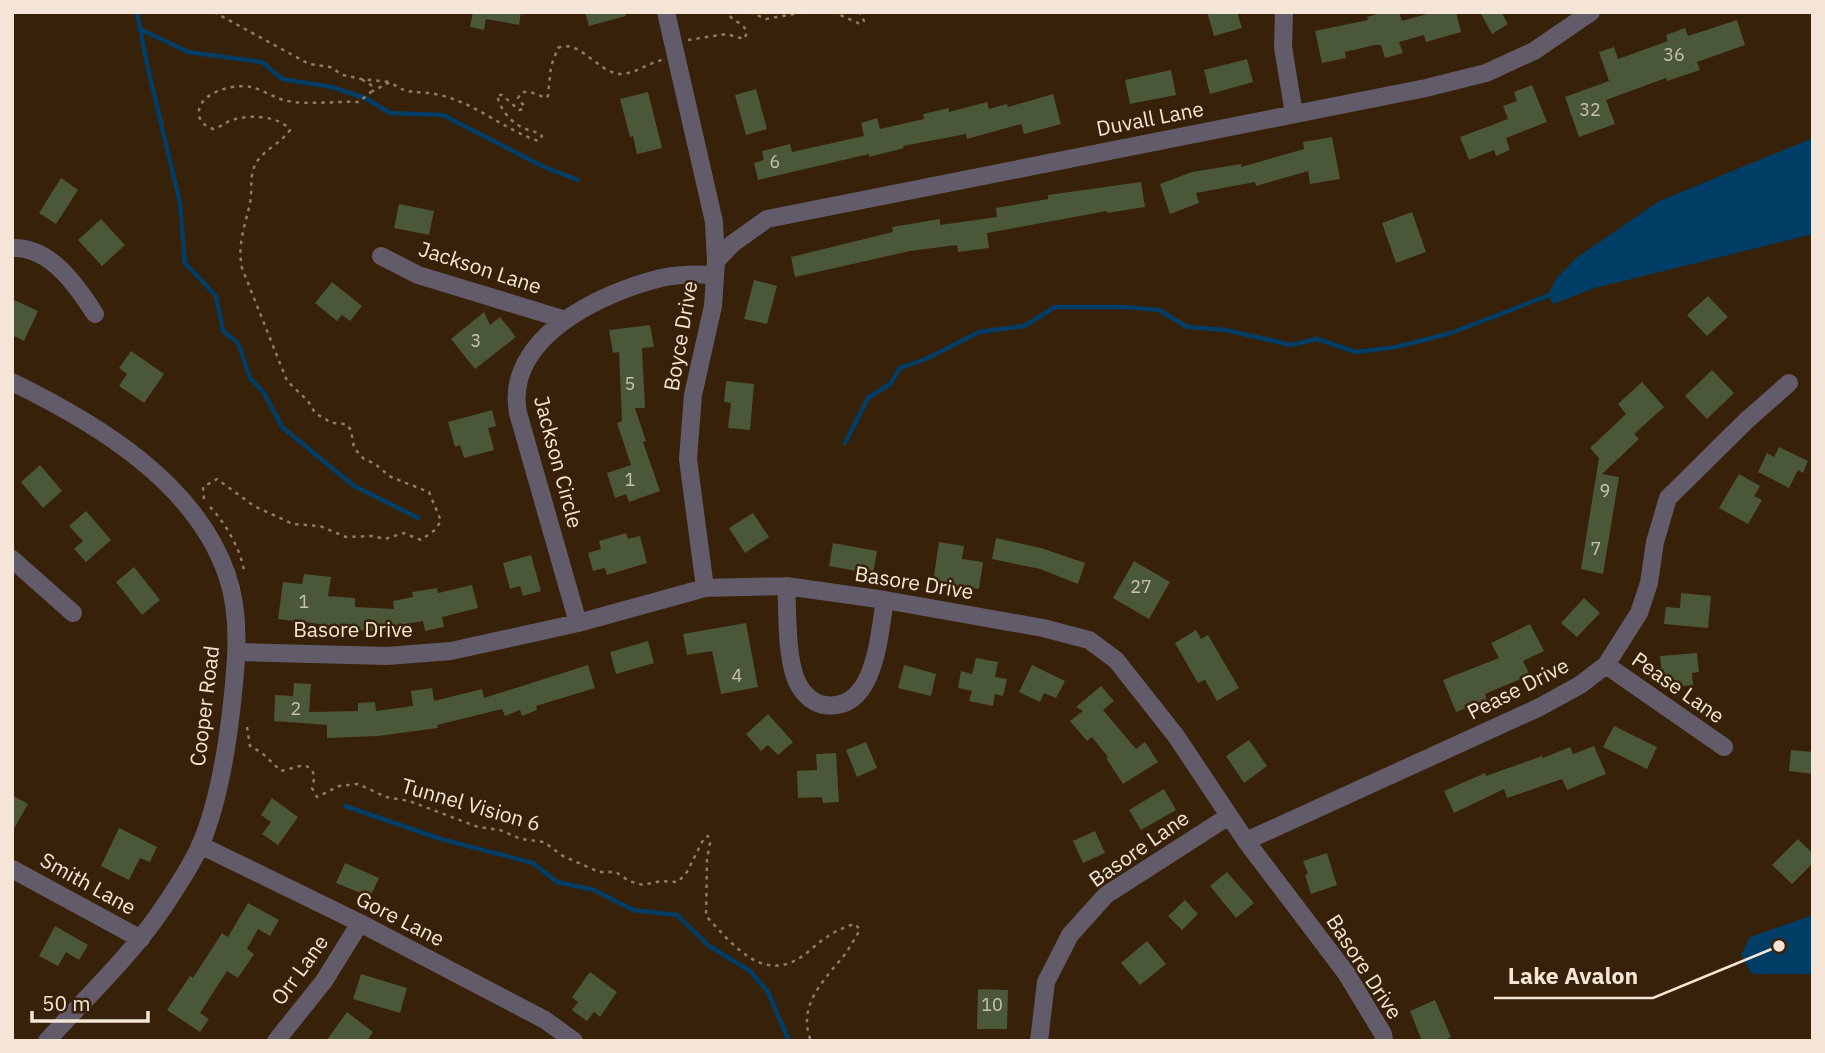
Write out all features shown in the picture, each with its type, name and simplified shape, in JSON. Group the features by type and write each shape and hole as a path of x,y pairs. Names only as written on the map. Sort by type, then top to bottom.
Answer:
{"street":[{"name":"Boyce Drive","path":"666,12 715,222 713,306 693,396 688,459 705,588"},
{"path":"1284,12 1283,47 1294,114"},
{"name":"Duvall Lane","path":"716,268 732,244 767,219 1426,89 1486,73 1534,51 1591,12"},
{"path":"12,248 27,248 52,263 76,284 95,314"},
{"name":"Jackson Lane","path":"381,257 418,275 566,320"},
{"name":"Jackson Circle","path":"578,623 515,396 518,377 538,344 566,320 613,294 661,278 716,268"},
{"name":"Cooper Road","path":"12,382 85,421 140,458 172,490 202,526 228,577 238,652 227,753 200,845 141,939 47,1041"},
{"name":"Pease Drive","path":"1246,841 1538,708 1580,685 1606,665 1639,613 1649,583 1655,542 1668,498 1747,420 1789,383"},
{"path":"12,559 73,612"},
{"path":"786,586 792,663 796,677 802,691 824,705 850,700 863,687 874,666 885,600"},
{"name":"Basore Drive","path":"238,652 387,656 451,651 578,623 705,588 786,586 885,600 1043,628 1089,640 1116,660 1176,736 1246,841 1346,973 1383,1034 1384,1041"},
{"name":"Pease Lane","path":"1606,665 1724,747"},
{"name":"Basore Lane","path":"1039,1041 1046,982 1070,935 1106,895 1229,816"},
{"name":"Gore Lane","path":"200,845 360,923 545,1020 574,1041"},
{"name":"Smith Lane","path":"12,869 141,939"},
{"name":"Orr Lane","path":"276,1041 324,981 360,923"}],"path":[{"path":"214,12 309,64 330,66 343,75 390,82 410,93 434,93 455,100 493,117 521,135 538,141 542,138 538,132 517,125 504,112 497,95 502,95 519,110 524,106 518,98 522,92 546,98 551,65 558,48 575,46 591,61 620,74 666,59 669,51 686,40 722,34 744,39 747,33 745,27 730,18 727,12"},
{"path":"750,12 766,19 805,12"},
{"path":"824,12 836,13 860,24 864,21 859,12"},
{"path":"361,79 371,85 372,91 368,95"},
{"path":"244,571 243,560 222,519 206,504 203,496 203,487 217,479 238,496 275,517 293,524 320,526 346,537 372,536 385,539 404,533 421,540 435,530 441,521 429,492 391,477 364,459 354,448 351,430 346,424 332,423 314,413 308,401 287,381 242,268 239,256 242,229 250,201 251,176 258,160 284,138 289,130 284,122 244,117 214,129 205,126 199,119 199,108 206,97 223,89 251,87 286,100 359,102 379,86 390,82"},
{"name":"Tunnel Vision 6","path":"248,717 250,746 281,771 304,765 309,767 315,774 312,788 317,797 339,786 358,784 386,797 409,801 478,827 500,830 521,839 544,842 563,856 592,870 616,873 643,885 661,881 678,882 687,872 704,838 708,836 710,843 707,859 706,916 733,944 757,963 771,967 785,964 798,959 836,930 855,924 860,930 814,992 807,1011 811,1041"}],"water":[{"path":"1813,138 1813,234 1595,288 1553,304 1548,296 1555,280 1576,258 1659,201"},
{"path":"1813,915 1813,974 1752,974 1741,955 1750,937"}],"building":[{"path":"473,12 521,12 519,25 486,19 484,30 470,27"},
{"path":"585,12 625,12 626,16 589,26"},
{"path":"1207,12 1237,12 1242,28 1214,36"},
{"path":"1385,12 1399,12 1402,21 1434,12 1456,12 1461,32 1426,42 1424,35 1399,42 1403,53 1385,58 1381,45 1375,45 1345,52 1346,58 1322,63 1315,31 1368,20 1367,17"},
{"path":"1480,12 1501,12 1508,24 1492,34"},
{"path":"1737,20 1745,45 1697,62 1700,70 1667,81 1666,78 1606,100 1615,124 1579,137 1565,97 1609,81 1599,52 1614,47 1618,59 1668,41 1666,35 1685,28 1688,36"},
{"path":"1247,59 1253,82 1210,94 1204,70"},
{"path":"1171,70 1176,95 1130,104 1125,80"},
{"path":"1532,85 1547,122 1506,138 1510,150 1496,156 1494,150 1469,160 1460,137 1508,119 1503,106 1517,101 1514,92"},
{"path":"756,89 767,129 746,135 735,95"},
{"path":"648,92 662,148 637,154 620,99"},
{"path":"1053,94 1061,124 1024,134 1021,124 967,139 966,134 758,180 754,163 764,160 762,151 790,144 792,152 864,136 861,123 877,118 880,129 924,119 923,114 949,108 949,112 987,102 989,109 1007,104 1008,107"},
{"path":"1332,137 1340,179 1310,184 1308,171 1256,186 1255,182 1196,193 1199,203 1170,214 1160,184 1192,172 1241,164 1241,167 1304,149 1303,142"},
{"path":"61,178 78,190 56,224 39,213"},
{"path":"1141,182 1145,207 1107,211 987,233 989,248 958,252 957,245 910,251 795,277 791,257 893,232 892,227 940,219 940,225 997,217 996,208 1048,199 1048,195"},
{"path":"399,204 434,211 429,235 394,228"},
{"path":"1412,212 1426,252 1396,263 1382,223"},
{"path":"101,219 125,245 102,266 78,240"},
{"path":"754,280 777,286 767,324 744,319"},
{"path":"332,282 362,306 350,321 342,315 337,321 315,303"},
{"path":"1708,296 1728,317 1707,336 1687,315"},
{"path":"12,299 38,311 24,341 12,335"},
{"path":"484,312 490,325 500,317 516,337 475,369 451,339"},
{"path":"650,325 654,347 642,348 645,408 635,408 646,441 643,442 660,491 629,502 626,494 615,498 607,473 631,465 617,423 622,421 619,352 613,353 609,330"},
{"path":"131,351 164,374 144,403 119,386 127,374 119,368"},
{"path":"1712,370 1734,393 1707,419 1685,396"},
{"path":"726,381 754,384 750,430 728,428 731,403 724,402"},
{"path":"1642,382 1664,407 1634,434 1639,439 1602,474 1619,477 1603,574 1581,569 1599,458 1590,448 1626,414 1618,404"},
{"path":"492,410 496,426 488,428 494,450 464,458 460,445 455,447 448,422"},
{"path":"1779,447 1808,461 1803,473 1798,470 1789,488 1758,472 1767,453 1774,457"},
{"path":"40,465 62,491 43,508 21,482"},
{"path":"1739,474 1760,486 1754,496 1762,500 1748,524 1719,508"},
{"path":"86,511 111,540 86,562 74,549 83,541 69,526"},
{"path":"753,513 769,537 745,553 729,528"},
{"path":"626,533 628,539 640,536 647,563 607,575 605,568 593,571 588,553 601,549 599,541"},
{"path":"996,538 1041,548 1085,563 1078,584 1040,569 992,559"},
{"path":"939,542 964,546 962,559 983,562 979,589 933,582"},
{"path":"833,543 877,551 873,574 829,566"},
{"path":"531,555 541,591 523,596 520,586 510,589 503,563"},
{"path":"1134,561 1170,582 1149,619 1113,598"},
{"path":"134,567 160,600 142,615 116,582"},
{"path":"304,574 331,577 328,596 355,598 355,607 394,609 393,601 413,597 412,592 437,588 438,593 472,585 478,608 442,617 444,627 425,631 423,621 389,627 389,632 336,629 336,626 278,619 283,582 302,584"},
{"path":"1681,593 1711,596 1708,628 1664,624 1666,607 1680,608"},
{"path":"1584,598 1600,613 1577,637 1561,623"},
{"path":"746,623 758,687 721,694 712,651 687,655 683,634"},
{"path":"1530,624 1544,651 1523,661 1530,675 1485,694 1487,700 1456,712 1443,680 1499,658 1491,643"},
{"path":"1196,630 1201,639 1208,635 1239,688 1217,701 1205,680 1198,683 1175,643"},
{"path":"648,641 654,663 616,674 610,652"},
{"path":"1697,653 1699,672 1692,673 1693,685 1663,688 1660,656"},
{"path":"976,658 998,662 995,677 1007,679 1003,696 995,694 993,706 969,701 972,691 958,688 961,671 972,674"},
{"path":"588,665 595,688 536,706 537,710 522,716 520,710 505,716 502,709 437,725 438,728 378,736 327,738 327,725 274,721 275,695 293,696 294,683 311,684 309,712 358,711 358,703 375,702 376,711 413,706 411,691 432,688 434,701 482,689 484,698"},
{"path":"904,665 936,674 931,696 898,688"},
{"path":"1032,665 1065,681 1056,698 1044,693 1040,702 1019,692"},
{"path":"1101,686 1114,701 1103,710 1136,749 1145,742 1158,762 1123,784 1106,758 1108,757 1092,737 1087,741 1070,721 1083,711 1076,707"},
{"path":"768,714 793,742 778,755 768,745 761,751 746,734"},
{"path":"1614,726 1657,747 1647,769 1603,747"},
{"path":"1249,740 1267,766 1244,783 1226,756"},
{"path":"866,742 877,768 857,777 846,750"},
{"path":"1594,746 1606,774 1567,790 1562,779 1507,798 1504,789 1454,813 1444,791 1485,773 1486,776 1570,747 1573,754"},
{"path":"1791,750 1813,752 1813,774 1789,771"},
{"path":"836,753 839,802 823,803 822,797 798,798 797,771 817,770 816,754"},
{"path":"1164,789 1176,810 1141,830 1129,810"},
{"path":"12,795 28,804 12,832"},
{"path":"272,798 298,817 278,845 262,834 271,822 261,815"},
{"path":"119,828 157,847 150,862 140,858 129,880 101,866"},
{"path":"1095,831 1105,853 1083,863 1073,841"},
{"path":"1798,839 1813,854 1813,863 1792,884 1772,865"},
{"path":"1327,853 1337,885 1311,894 1303,861"},
{"path":"345,863 379,878 370,897 336,883"},
{"path":"1227,872 1254,903 1236,918 1210,886"},
{"path":"1185,900 1198,914 1182,930 1168,916"},
{"path":"248,903 279,920 270,936 258,929 247,949 254,954 238,978 227,971 200,1013 209,1019 200,1032 167,1010 190,976 193,978 222,933 228,937"},
{"path":"55,926 88,945 79,960 66,952 58,966 39,956"},
{"path":"1147,941 1166,964 1140,985 1121,963"},
{"path":"590,972 617,992 600,1017 594,1012 587,1021 572,1010 578,1002 572,997"},
{"path":"361,974 407,988 400,1013 353,999"},
{"path":"978,989 1008,990 1007,1029 977,1029"},
{"path":"1435,1000 1451,1037 1443,1041 1422,1041 1410,1011"},
{"path":"347,1012 373,1032 367,1041 326,1041"}],"waterway":[{"path":"137,12 180,203 185,263 216,296 223,331 238,343 250,378 264,393 282,427 354,486 418,518"},
{"path":"140,29 188,52 262,62 282,79 332,87 365,98 390,113 443,115 544,167 578,180"},
{"path":"845,443 868,398 890,384 900,368 928,358 979,332 1024,326 1055,307 1159,310 1187,327 1226,330 1291,345 1317,339 1356,352 1396,347 1451,333 1552,294"},
{"path":"345,806 441,839 533,863 557,882 594,890 633,910 677,915 709,946 750,971 768,992 789,1041"}],"place":[{"name":"Lake Avalon","path":"1779,946"}]}
